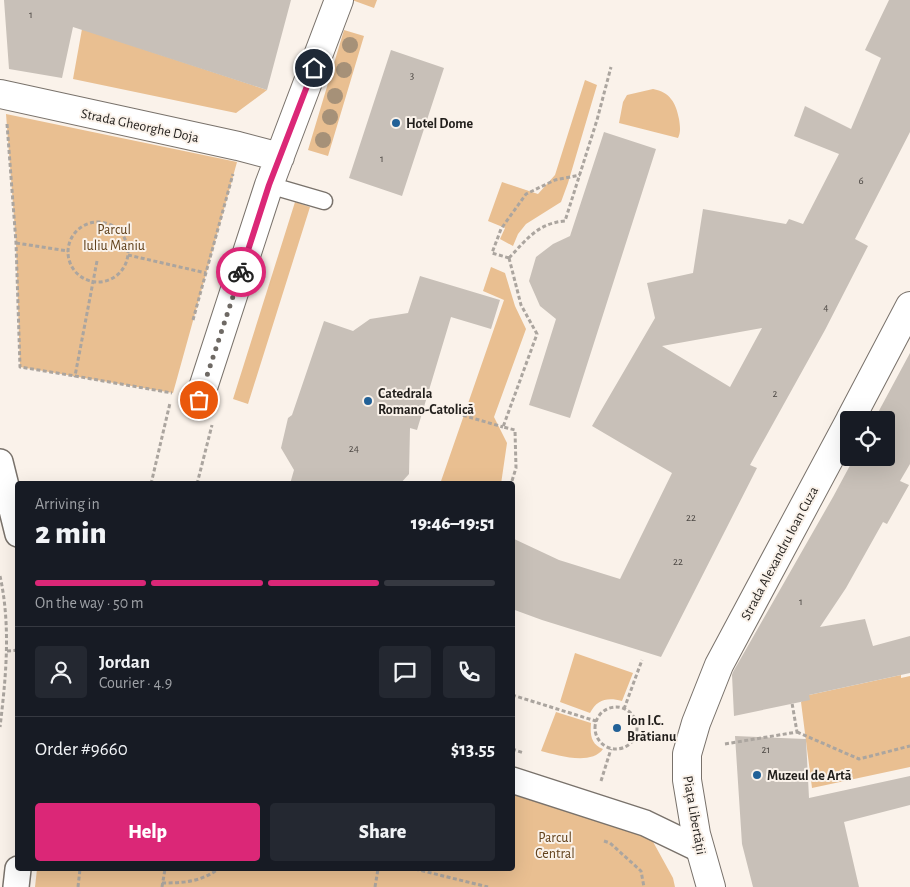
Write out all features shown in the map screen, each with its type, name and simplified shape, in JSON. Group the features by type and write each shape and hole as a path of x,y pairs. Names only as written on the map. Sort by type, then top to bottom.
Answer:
{"street":[{"path":"199,400 269,185 340,0"},
{"name":"Strada Gheorghe Doja","path":"0,94 238,146 280,157"},
{"name":"Strada Alexandru Ioan Cuza","path":"854,411 910,306"},
{"name":"Strada Alexandru Ioan Cuza","path":"710,685 840,438"},
{"path":"0,462 15,522"},
{"name":"Piața Libertății","path":"710,685 687,754 687,780 691,807 711,887"},
{"path":"515,781 645,823 701,850"},
{"path":"16,887 18,871"}],"lane":[{"path":"269,185 324,201"}],"path":[{"path":"509,258 536,231 553,222 565,221 597,120 611,66"},
{"path":"7,123 16,243 20,366 172,393"},
{"path":"190,328 234,171"},
{"path":"509,258 492,253 501,229 526,194 555,180 580,175"},
{"path":"99,223 108,224 117,229 127,246 128,255 120,273 112,279 93,282 76,272 71,264 68,250 73,236 80,228 89,224 99,223"},
{"path":"16,243 68,250"},
{"path":"128,255 206,273"},
{"path":"503,427 537,334 521,305 509,258"},
{"path":"75,376 96,261"},
{"path":"152,481 175,384"},
{"path":"438,408 515,430 516,468 512,481"},
{"path":"198,481 212,423"},
{"path":"0,576 4,592 7,651 6,680 0,727"},
{"path":"7,651 15,650"},
{"path":"624,709 642,660"},
{"path":"515,696 596,721"},
{"path":"792,703 796,732"},
{"path":"611,708 624,709 634,718 636,731 631,742 625,746 611,748 599,741 595,728 596,721 605,710 611,708"},
{"path":"725,744 796,732 859,759 910,746"},
{"path":"602,840 610,843 640,871 644,887"},
{"path":"78,887 80,871"},
{"path":"165,871 162,885 187,883 209,876 215,871"},
{"path":"375,887 378,871"},
{"path":"423,871 488,887"}],"green space":[{"path":"352,0 377,0 374,8"},
{"path":"82,29 267,90 236,113 73,79"},
{"path":"344,30 364,36 328,156 308,150"},
{"path":"585,80 597,85 561,202 526,224 518,234 513,246 500,239 505,228 488,221 502,182 538,194 555,175"},
{"path":"653,89 664,93 674,103 680,124 678,138 619,123 623,102 627,95"},
{"name":"Parcul Iuliu Maniu","path":"6,114 237,162 173,393 20,367 16,243"},
{"path":"295,202 310,207 248,404 233,399"},
{"path":"491,267 505,273 515,306 526,329 494,417 507,443 501,481 441,481 504,300 483,291"},
{"path":"575,653 633,673 622,701 603,700 590,713 560,702"},
{"path":"901,675 901,678 910,676 910,767 812,788 801,702 809,695"},
{"path":"556,712 591,723 592,739 596,745 603,749 598,754 582,758 564,757 541,751"},
{"name":"Parcul Central","path":"515,791 646,829 673,878 675,887 35,887 37,871 515,871"}],"building":[{"path":"4,0 291,0 267,90 73,27 62,78 9,69"},
{"path":"889,0 910,0 910,132 855,239 868,246 825,330 750,465 757,468 661,657 515,610 515,539 559,560 620,579 672,473 592,426 655,318 647,283 693,273 703,209 786,224 789,219 803,224 839,154 794,136 805,106 851,129 881,58 865,50","holes":["762,328 730,387 662,346"]},
{"name":"Hotel Dome","path":"391,50 444,68 402,196 349,178"},
{"path":"604,132 656,149 570,418 529,405 556,319 540,306 529,281 536,257 553,244 570,236"},
{"name":"Catedrala Romano-Catolică","path":"420,276 500,300 491,329 451,317 417,430 410,428 409,474 403,481 291,481 294,470 281,448 288,418 292,415 324,321 353,331 370,319 408,313"},
{"path":"910,353 910,464 900,481 909,485 887,524 883,522 846,588 820,627 865,619 873,646 910,636 910,673 809,695 810,700 734,716 733,672 850,466 895,466 895,411 879,411"},
{"path":"735,736 806,739 809,798 910,776 910,805 844,822 859,887 753,887 742,844"}],"way so far":[{"path":"199,400 241,272"}],"place":[{"name":"Hotel Dome","path":"396,123"},
{"name":"Catedrala Romano-Catolică","path":"368,401"},
{"name":"Ion I.C. Brătianu","path":"617,728"},
{"name":"Muzeul de Artă","path":"757,775"}],"route":[{"path":"241,272 269,185 314,68"}]}
